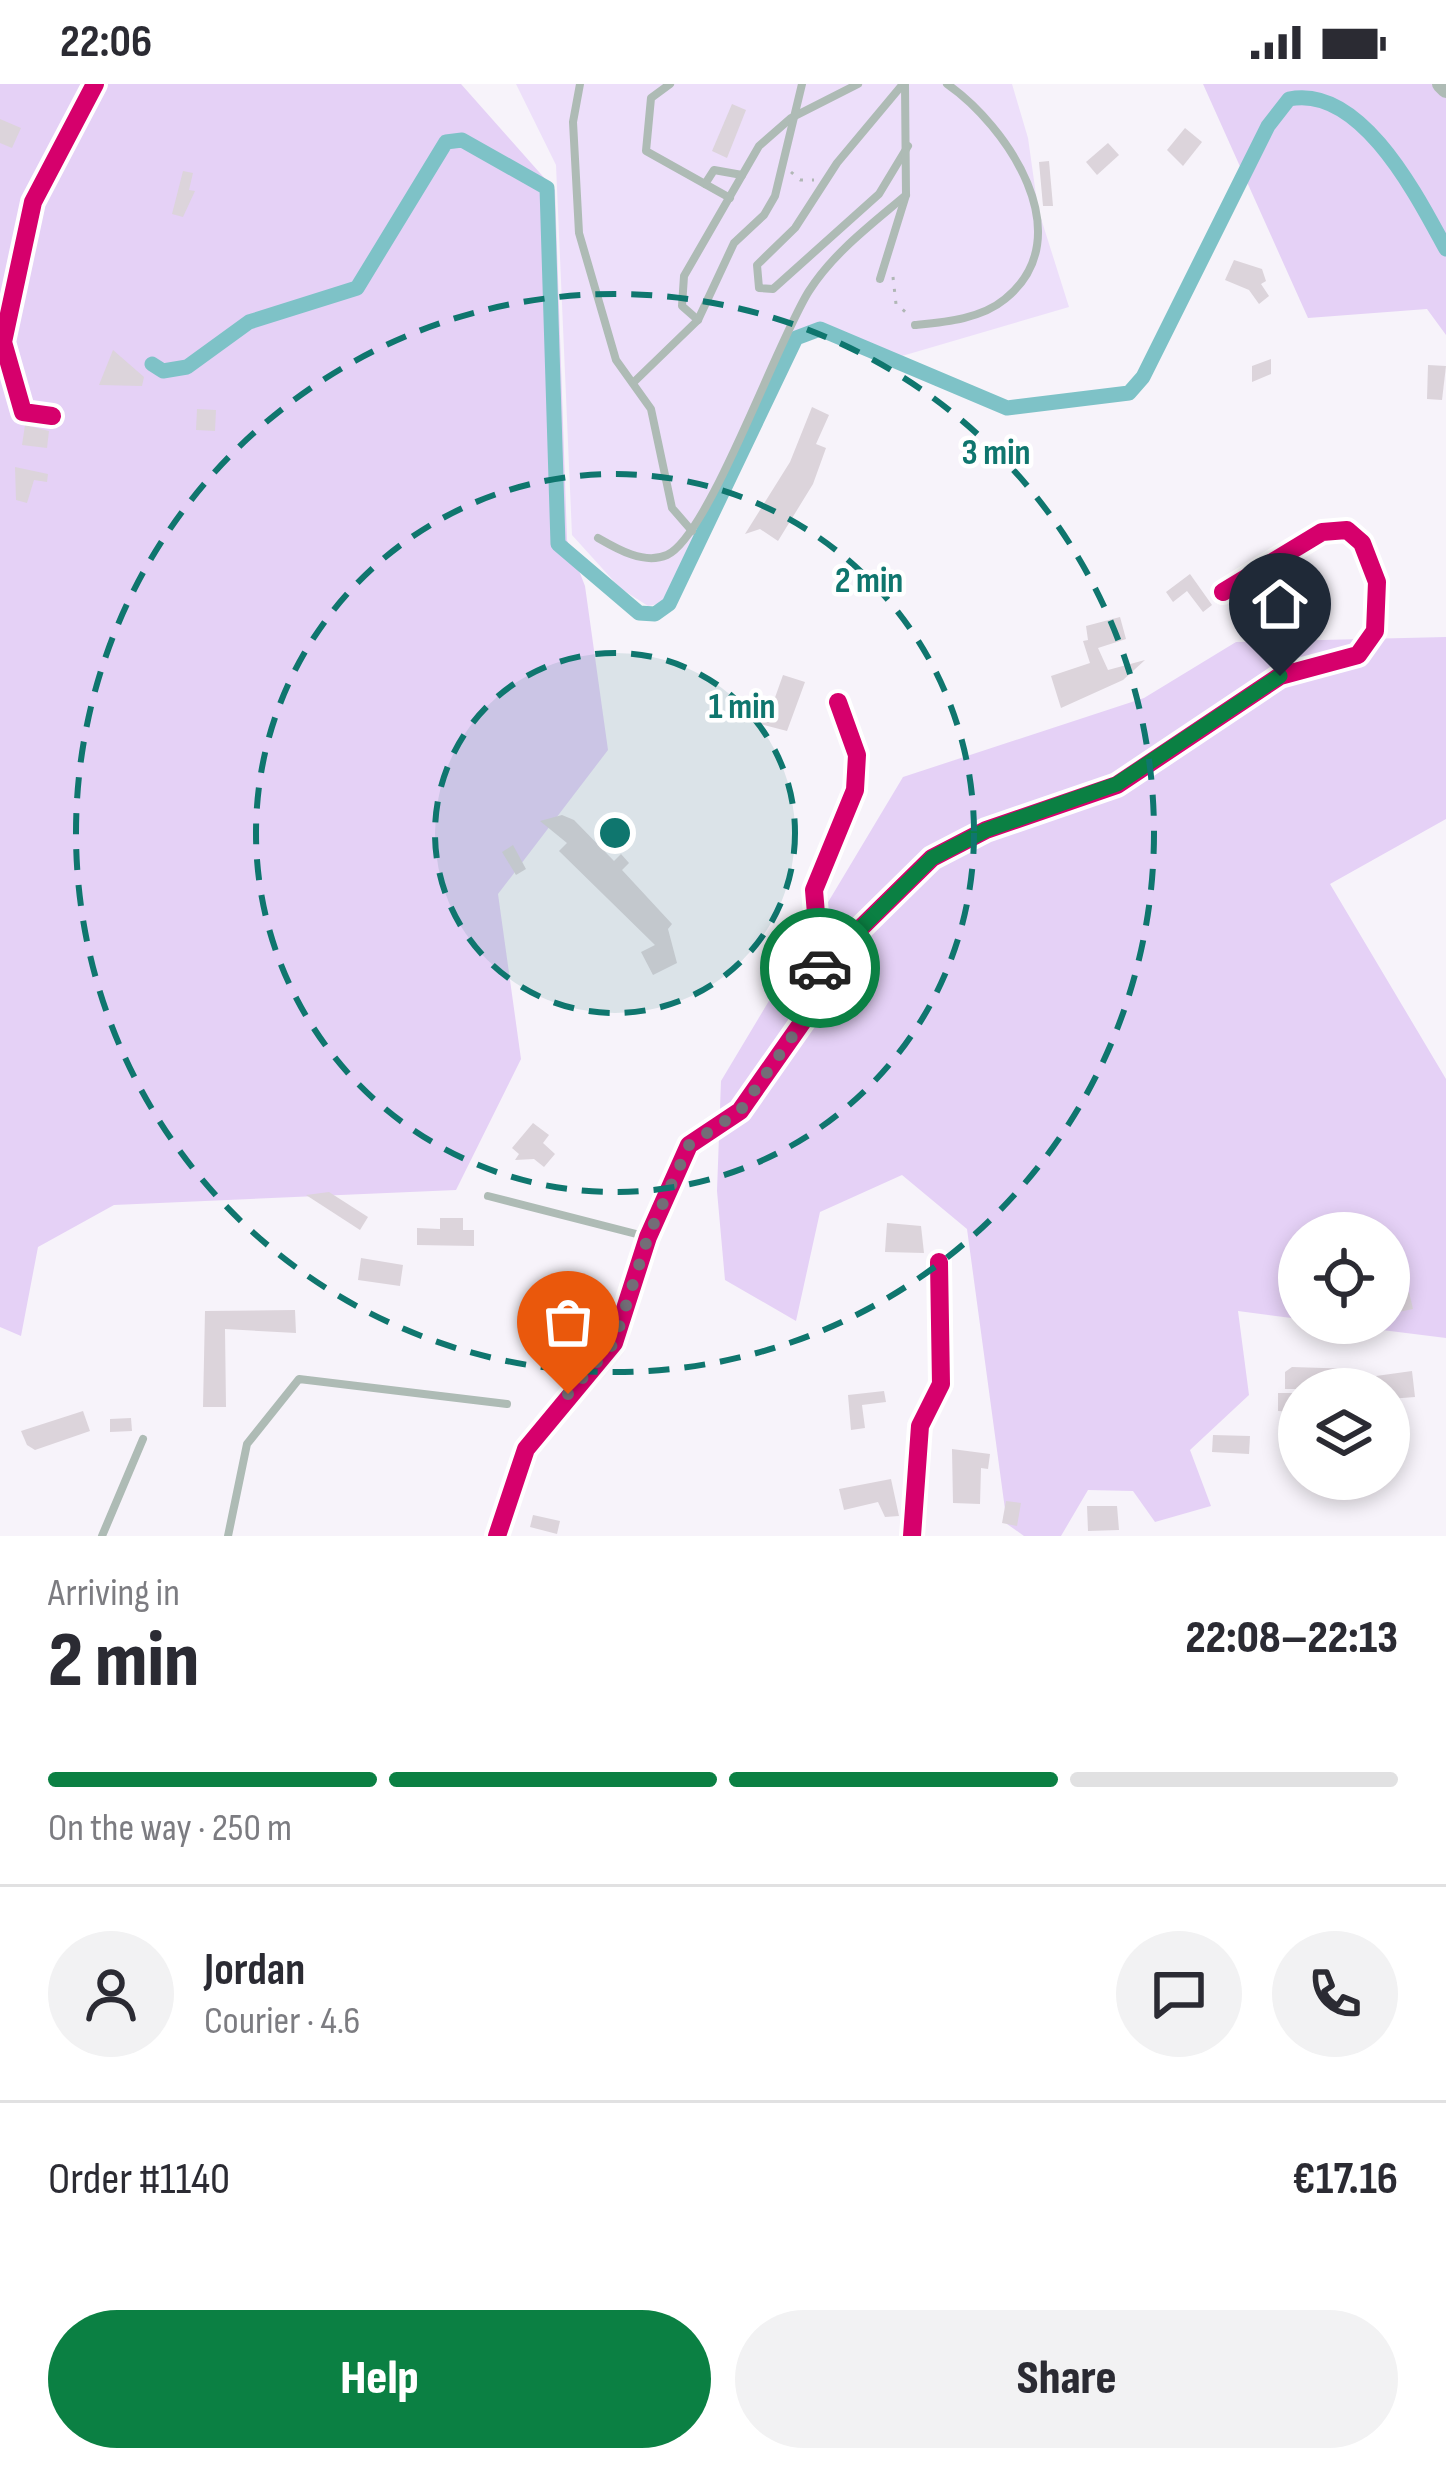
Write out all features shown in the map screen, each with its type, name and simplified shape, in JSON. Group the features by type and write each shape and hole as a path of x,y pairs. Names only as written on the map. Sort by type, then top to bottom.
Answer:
{"street":[{"path":"52,416 23,412 3,343 33,202 95,84"},
{"path":"818,970 932,858 986,830 1117,784 1280,676 1358,655 1375,631 1377,582 1362,543 1347,530 1322,532 1222,592"},
{"path":"496,1536 526,1449 614,1343 648,1237 689,1145 740,1111 808,1014 818,970 814,890 855,790 857,754 848,718 838,702"},
{"path":"912,1536 920,1426 941,1384 939,1262"}],"lane":[{"path":"670,84 651,98 644,148 730,198"},
{"path":"634,381 698,320 734,243 764,215 775,196 802,84"},
{"path":"698,320 682,305 684,276 759,146 791,118 858,84"},
{"path":"904,84 838,163 795,228 758,265 758,288 772,289 866,206 908,146"},
{"path":"880,279 906,195 904,84"},
{"path":"915,325 957,320 1007,298 1031,261 1037,226 1010,147 980,112 946,84"},
{"path":"582,86 573,122 579,232 616,360 634,381 656,425 672,508 692,531"},
{"path":"705,184 714,170 742,175"},
{"path":"598,538 621,551 664,556 692,531 810,290 839,253 906,195"},
{"path":"488,1196 648,1237"},
{"path":"228,1536 248,1444 299,1379 507,1404"},
{"path":"102,1536 143,1439"}],"path":[{"path":"800,180 817,180"},
{"path":"885,267 893,276 896,304 928,323"}],"shaded area":[{"path":"0,84 461,84 555,190 567,540 585,586 608,750 498,894 521,1059 456,1190 114,1205 38,1247 21,1336 0,1327"},
{"path":"516,84 1012,84 1028,138 1038,209 1069,307 902,356 821,325 794,331 679,578 664,603 648,606 620,588 572,535 556,165"},
{"path":"1203,84 1446,84 1446,335 1427,309 1308,318"},
{"path":"1446,637 1446,819 1330,884 1446,1079 1446,1338 1410,1334 1410,1212 1278,1212 1278,1316 1238,1311 1249,1395 1190,1450 1211,1506 1155,1522 1133,1491 1088,1490 1061,1536 1024,1536 1007,1524 967,1229 902,1175 820,1212 796,1321 725,1280 717,1191 721,1081 903,777 1144,698 1236,642"}],"building":[{"path":"732,104 746,110 727,158 712,151"},
{"path":"0,119 21,128 12,148 0,143"},
{"path":"1185,128 1202,142 1183,166 1167,150"},
{"path":"1108,143 1119,155 1097,175 1086,162"},
{"path":"1049,161 1053,206 1043,206 1039,162"},
{"path":"183,171 193,173 189,190 195,191 183,217 172,214"},
{"path":"1234,260 1262,269 1266,281 1261,284 1269,296 1259,304 1249,290 1225,280"},
{"path":"113,350 144,377 142,386 99,385"},
{"path":"1271,359 1271,374 1252,382 1252,366"},
{"path":"1428,365 1446,366 1442,400 1427,399"},
{"path":"812,407 829,415 816,444 826,448 813,484 778,541 760,529 745,534 790,462"},
{"path":"197,409 216,410 215,431 196,430"},
{"path":"25,425 49,431 47,448 22,445"},
{"path":"15,467 48,474 47,482 34,480 27,503 16,500"},
{"path":"1190,574 1212,605 1203,612 1187,591 1173,602 1166,592"},
{"path":"1120,617 1126,639 1098,648 1108,670 1145,660 1123,680 1061,708 1051,676 1090,663 1083,641 1088,640 1086,626"},
{"path":"783,675 805,682 787,731 753,722 760,702 772,706"},
{"path":"562,815 574,820 614,861 621,854 629,863 622,870 672,924 668,929 677,963 653,975 641,952 655,945 559,851 567,843 540,821"},
{"path":"513,845 526,869 516,875 502,852"},
{"path":"533,1123 549,1135 543,1143 555,1154 544,1167 534,1159 515,1160 519,1154 512,1148"},
{"path":"329,1192 368,1217 360,1230 306,1195"},
{"path":"440,1218 463,1218 463,1230 474,1230 474,1246 417,1245 417,1228 440,1229"},
{"path":"887,1223 921,1226 924,1253 885,1252"},
{"path":"361,1258 403,1265 400,1286 358,1280"},
{"path":"295,1310 296,1333 225,1329 226,1407 203,1407 205,1311"},
{"path":"1412,1371 1415,1397 1410,1397"},
{"path":"884,1391 886,1402 862,1405 865,1428 851,1430 848,1395"},
{"path":"83,1411 90,1431 35,1450 27,1445 21,1431"},
{"path":"131,1418 132,1431 110,1432 110,1419"},
{"path":"1213,1435 1250,1436 1249,1454 1212,1452"},
{"path":"952,1449 990,1454 988,1469 981,1468 980,1504 953,1503"},
{"path":"891,1479 899,1516 885,1517 878,1502 844,1510 839,1489"},
{"path":"1006,1501 1021,1503 1017,1526 1002,1523"},
{"path":"1087,1506 1117,1506 1119,1530 1088,1531"},
{"path":"533,1515 560,1521 557,1534 530,1527"}],"waterway":[{"path":"152,364 163,371 187,367 249,322 357,288 446,142 462,140 547,188 558,544 639,613 655,614 669,604 796,338 820,329 1007,408 1129,393 1143,377 1268,126 1289,99 1316,99 1341,109 1364,127 1404,176 1446,249"}],"cycle path":[{"path":"52,416 23,412 3,342 33,202 95,84"},
{"path":"818,970 932,858 986,830 1117,785 1280,676 1358,655 1375,631 1377,582 1362,543 1347,530 1322,532 1223,592"},
{"path":"497,1536 526,1449 614,1343 648,1237 689,1145 740,1111 808,1014 820,961 814,890 855,790 857,755 838,702"},
{"path":"912,1536 920,1426 941,1384 939,1262"}],"way so far":[{"path":"568,1394 614,1343 648,1237 689,1145 740,1111 808,1014 820,968"}],"route":[{"path":"820,968 932,858 986,830 1117,784 1280,676"}]}
